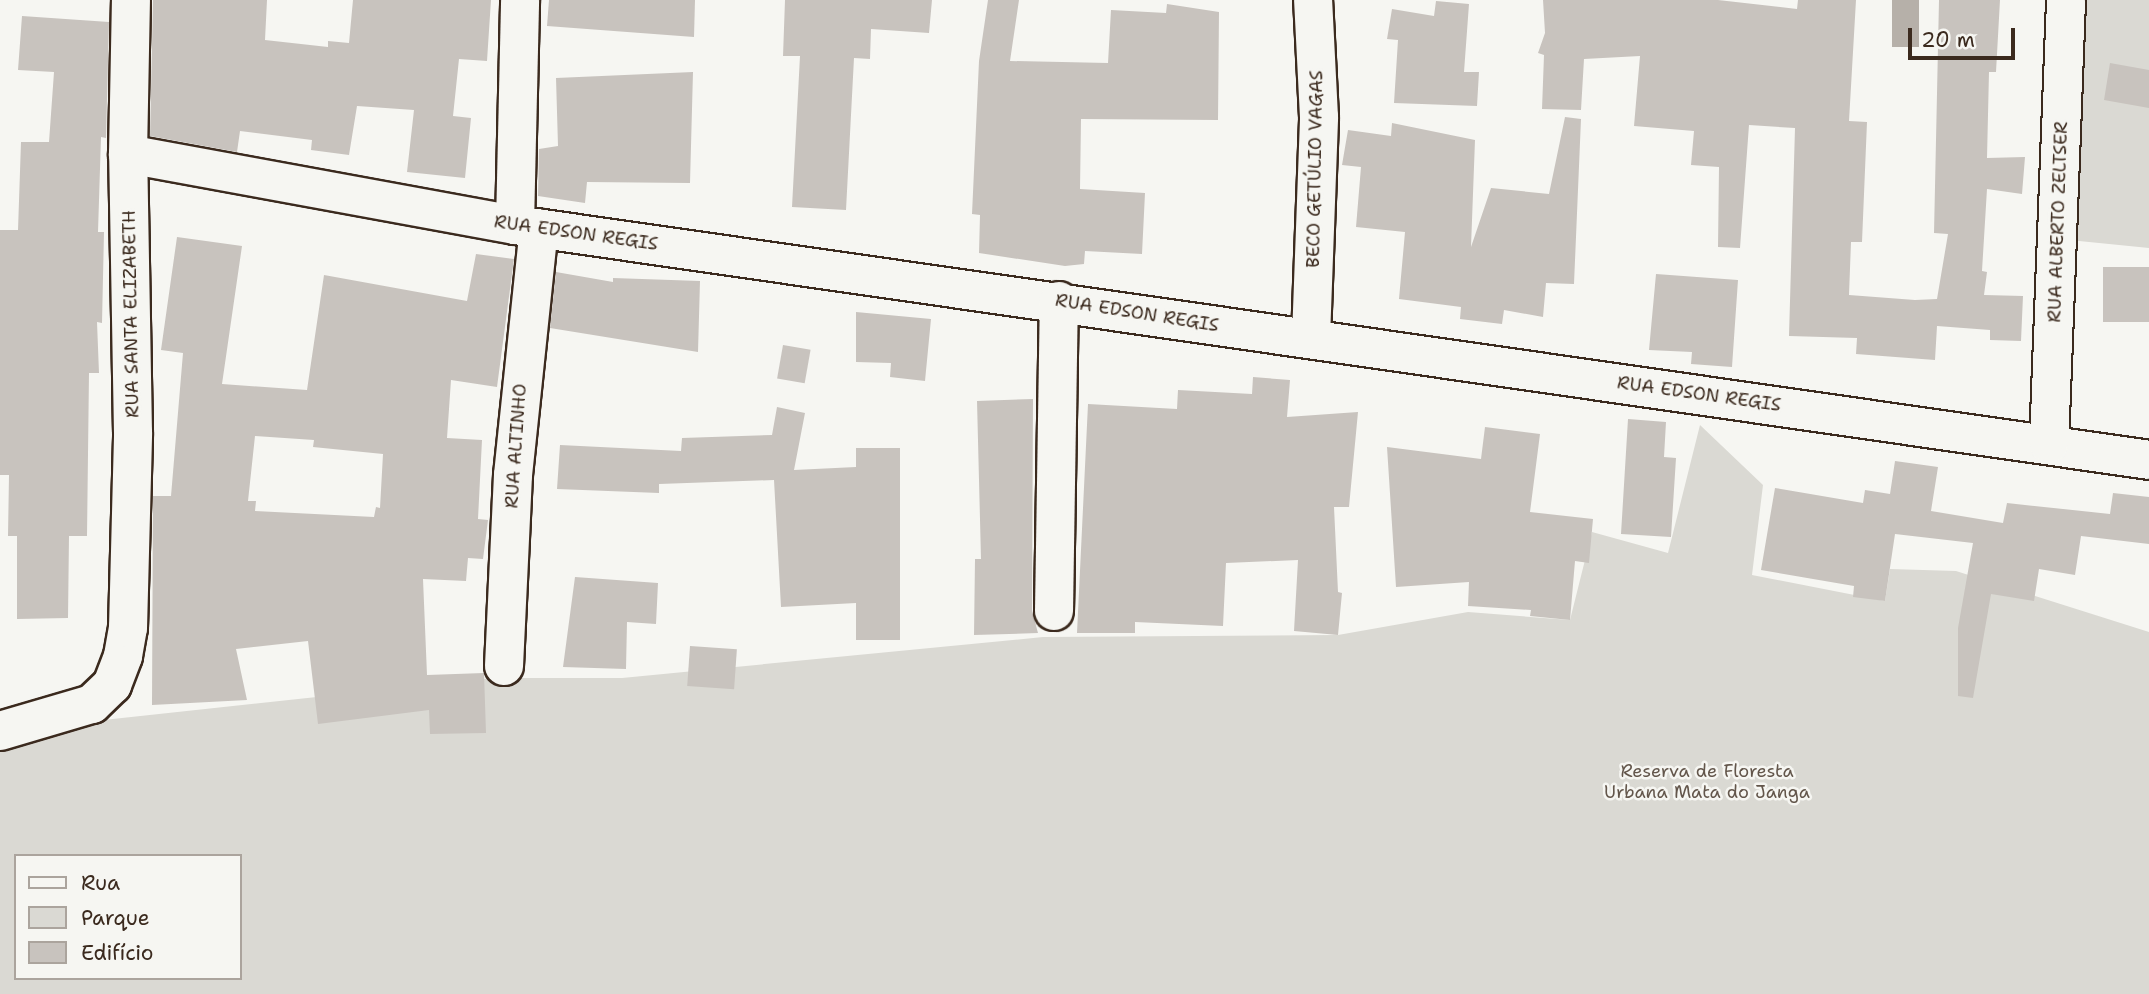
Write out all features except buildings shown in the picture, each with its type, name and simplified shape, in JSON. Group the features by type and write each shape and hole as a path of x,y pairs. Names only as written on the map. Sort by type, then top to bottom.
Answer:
{"street":[{"name":"RUA SANTA ELIZABETH","path":"0,731 92,704 112,685 128,628 133,433 128,154 131,0"},
{"name":"RUA ALTINHO","path":"504,666 527,227 520,0"},
{"name":"BECO GETÚLIO VAGAS","path":"1311,338 1319,117 1313,0"},
{"name":"RUA ALBERTO ZELTSER","path":"2049,444 2066,0"},
{"name":"RUA EDSON REGIS","path":"128,154 527,227 1059,301 2149,460"},
{"path":"1054,611 1059,301"}],"green space":[{"path":"2083,0 2149,0 2149,248 2069,240"},
{"name":"Reserva de Floresta Urbana Mata do Janga","path":"1700,425 1763,485 1752,575 1885,601 1890,569 1956,571 2149,632 2149,994 0,994 0,741 85,722 493,678 622,678 1043,637 1338,635 1468,612 1570,620 1592,532 1668,553"}],"shaded area":[{"path":"1892,0 1919,0 1919,47 1892,47"}]}
